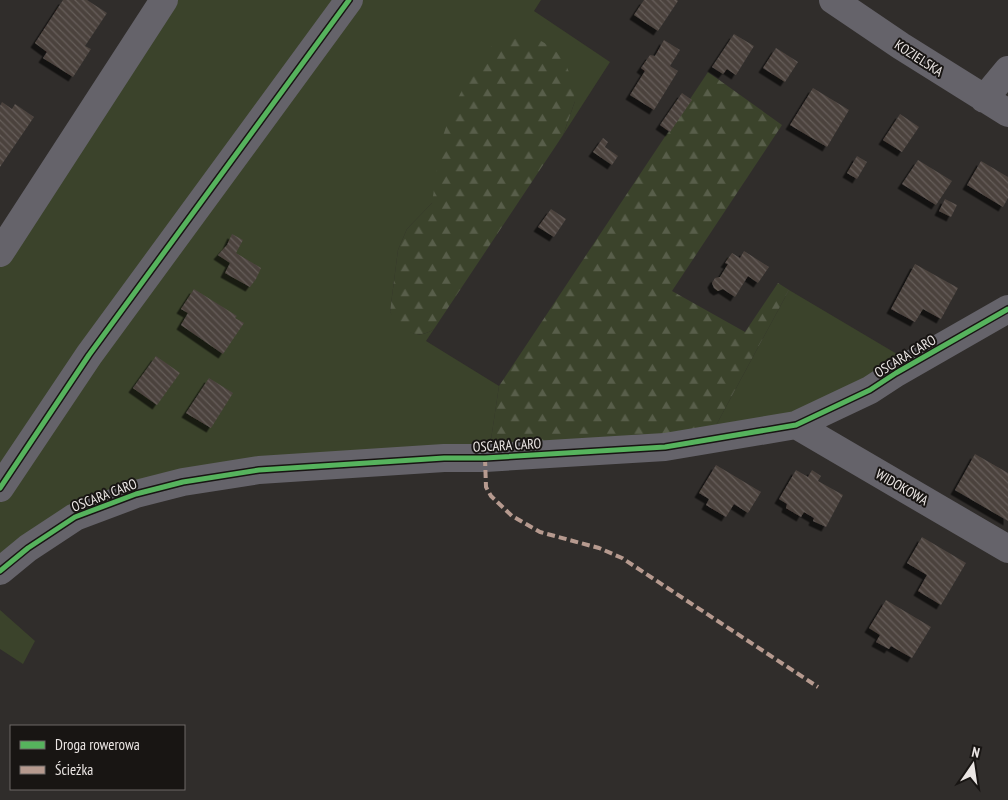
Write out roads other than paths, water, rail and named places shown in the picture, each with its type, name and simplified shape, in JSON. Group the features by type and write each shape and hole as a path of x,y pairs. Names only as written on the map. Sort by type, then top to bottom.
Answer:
{"street":[{"path":"0,253 164,0"},
{"path":"0,488 89,355 349,0"},
{"name":"KOZIELSKA","path":"833,0 901,46 1008,113"},
{"path":"984,99 1008,70"},
{"name":"OSCARA CARO","path":"0,571 28,548 75,517 136,494 183,482 259,470 444,458 485,458 665,447 796,425 870,390 1008,309"},
{"name":"WIDOKOWA","path":"796,425 1008,549"}]}
